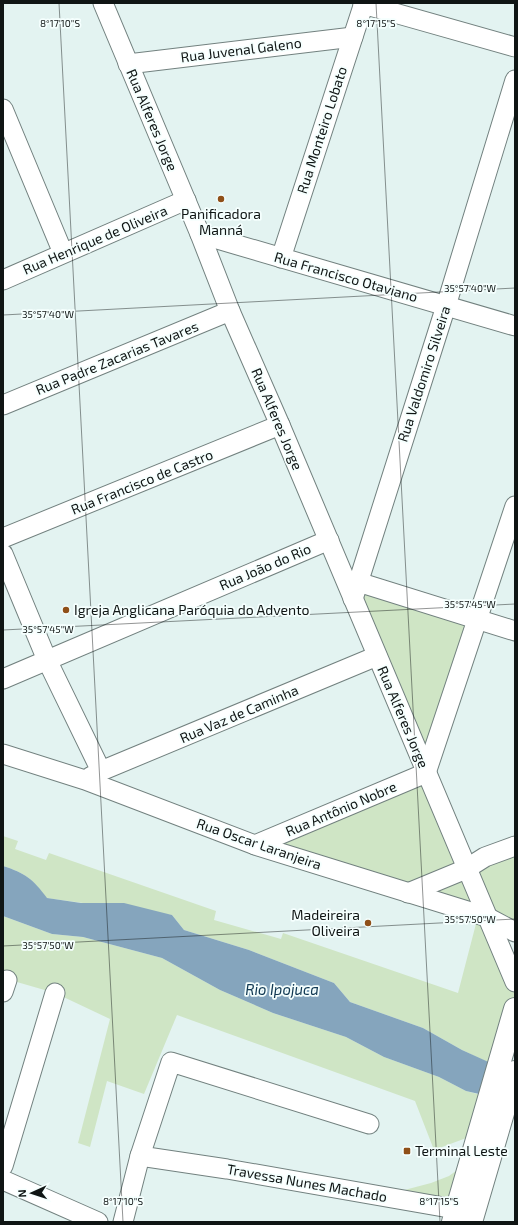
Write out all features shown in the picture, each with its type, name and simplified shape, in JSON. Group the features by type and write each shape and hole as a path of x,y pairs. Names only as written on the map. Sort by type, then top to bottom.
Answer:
{"main road":[{"path":"464,1216 491,1120 513,1016"},
{"path":"491,1120 515,1072"}],"street":[{"name":"Rua Alferes Jorge","path":"103,3 186,200 230,311 329,540 356,590 377,656 515,982"},
{"name":"Rua Monteiro Lobato","path":"281,258 364,3"},
{"path":"364,3 515,47"},
{"name":"Rua Juvenal Galeno","path":"128,64 353,37"},
{"name":"Rua Valdomiro Silveira","path":"356,590 446,306 515,80"},
{"path":"3,109 8,137 63,253"},
{"name":"Rua Henrique de Oliveira","path":"3,280 186,200"},
{"name":"Rua Francisco Otaviano","path":"200,234 515,326"},
{"name":"Rua Padre Zacarias Tavares","path":"3,405 230,311"},
{"name":"Rua Francisco de Castro","path":"3,538 280,425"},
{"path":"426,773 515,506"},
{"name":"Rua João do Rio","path":"3,679 329,540"},
{"path":"3,554 48,660 93,776"},
{"path":"356,590 478,620 515,631"},
{"name":"Rua Vaz de Caminha","path":"93,776 377,656"},
{"name":"Rua Oscar Laranjeira","path":"3,754 93,776 255,845 487,917 515,932"},
{"name":"Rua Antônio Nobre","path":"255,845 426,773"},
{"path":"452,834 485,857"},
{"path":"408,893 466,868 485,857 515,846"},
{"path":"3,1166 55,993"},
{"path":"123,1222 140,1156 171,1062 369,1124"},
{"name":"Travessa Nunes Machado","path":"140,1156 227,1169 464,1216"},
{"path":"3,1180 98,1222"}],"green space":[{"path":"362,587 472,623 428,753 359,600"},
{"path":"425,779 463,868 407,891 271,849"},
{"path":"3,836 18,841 15,849 46,860 49,853 216,911 214,920 281,939 283,933 458,993 478,916 515,988 515,1003 498,1067 462,1050 423,1028 350,1002 334,983 249,950 184,930 172,915 46,898 37,886 23,874 3,866"},
{"path":"515,848 515,925 488,916 468,869"},
{"path":"466,870 484,915 411,893"},
{"path":"3,916 52,934 83,937 162,958 220,990 273,1013 346,1037 384,1057 439,1077 466,1091 489,1097 469,1137 434,1150 415,1101 177,1015 144,1094 107,1081 90,1147 78,1143 110,1019 55,993 3,978"},
{"path":"467,1163 452,1201 393,1193 431,1183 449,1176"}],"water":[{"name":"Rio Ipojuca","path":"3,866 23,874 33,881 47,898 81,903 124,903 172,915 184,930 249,950 334,983 350,1002 423,1028 462,1050 515,1074 515,1102 466,1091 439,1077 384,1057 346,1037 273,1013 220,990 162,958 83,937 52,934 3,916"}],"place":[{"name":"Panificadora Manná","path":"221,199"},
{"name":"Igreja Anglicana Paróquia do Advento","path":"66,610"},
{"name":"Madeireira Oliveira","path":"368,923"},
{"name":"Terminal Leste","path":"407,1151"}]}
